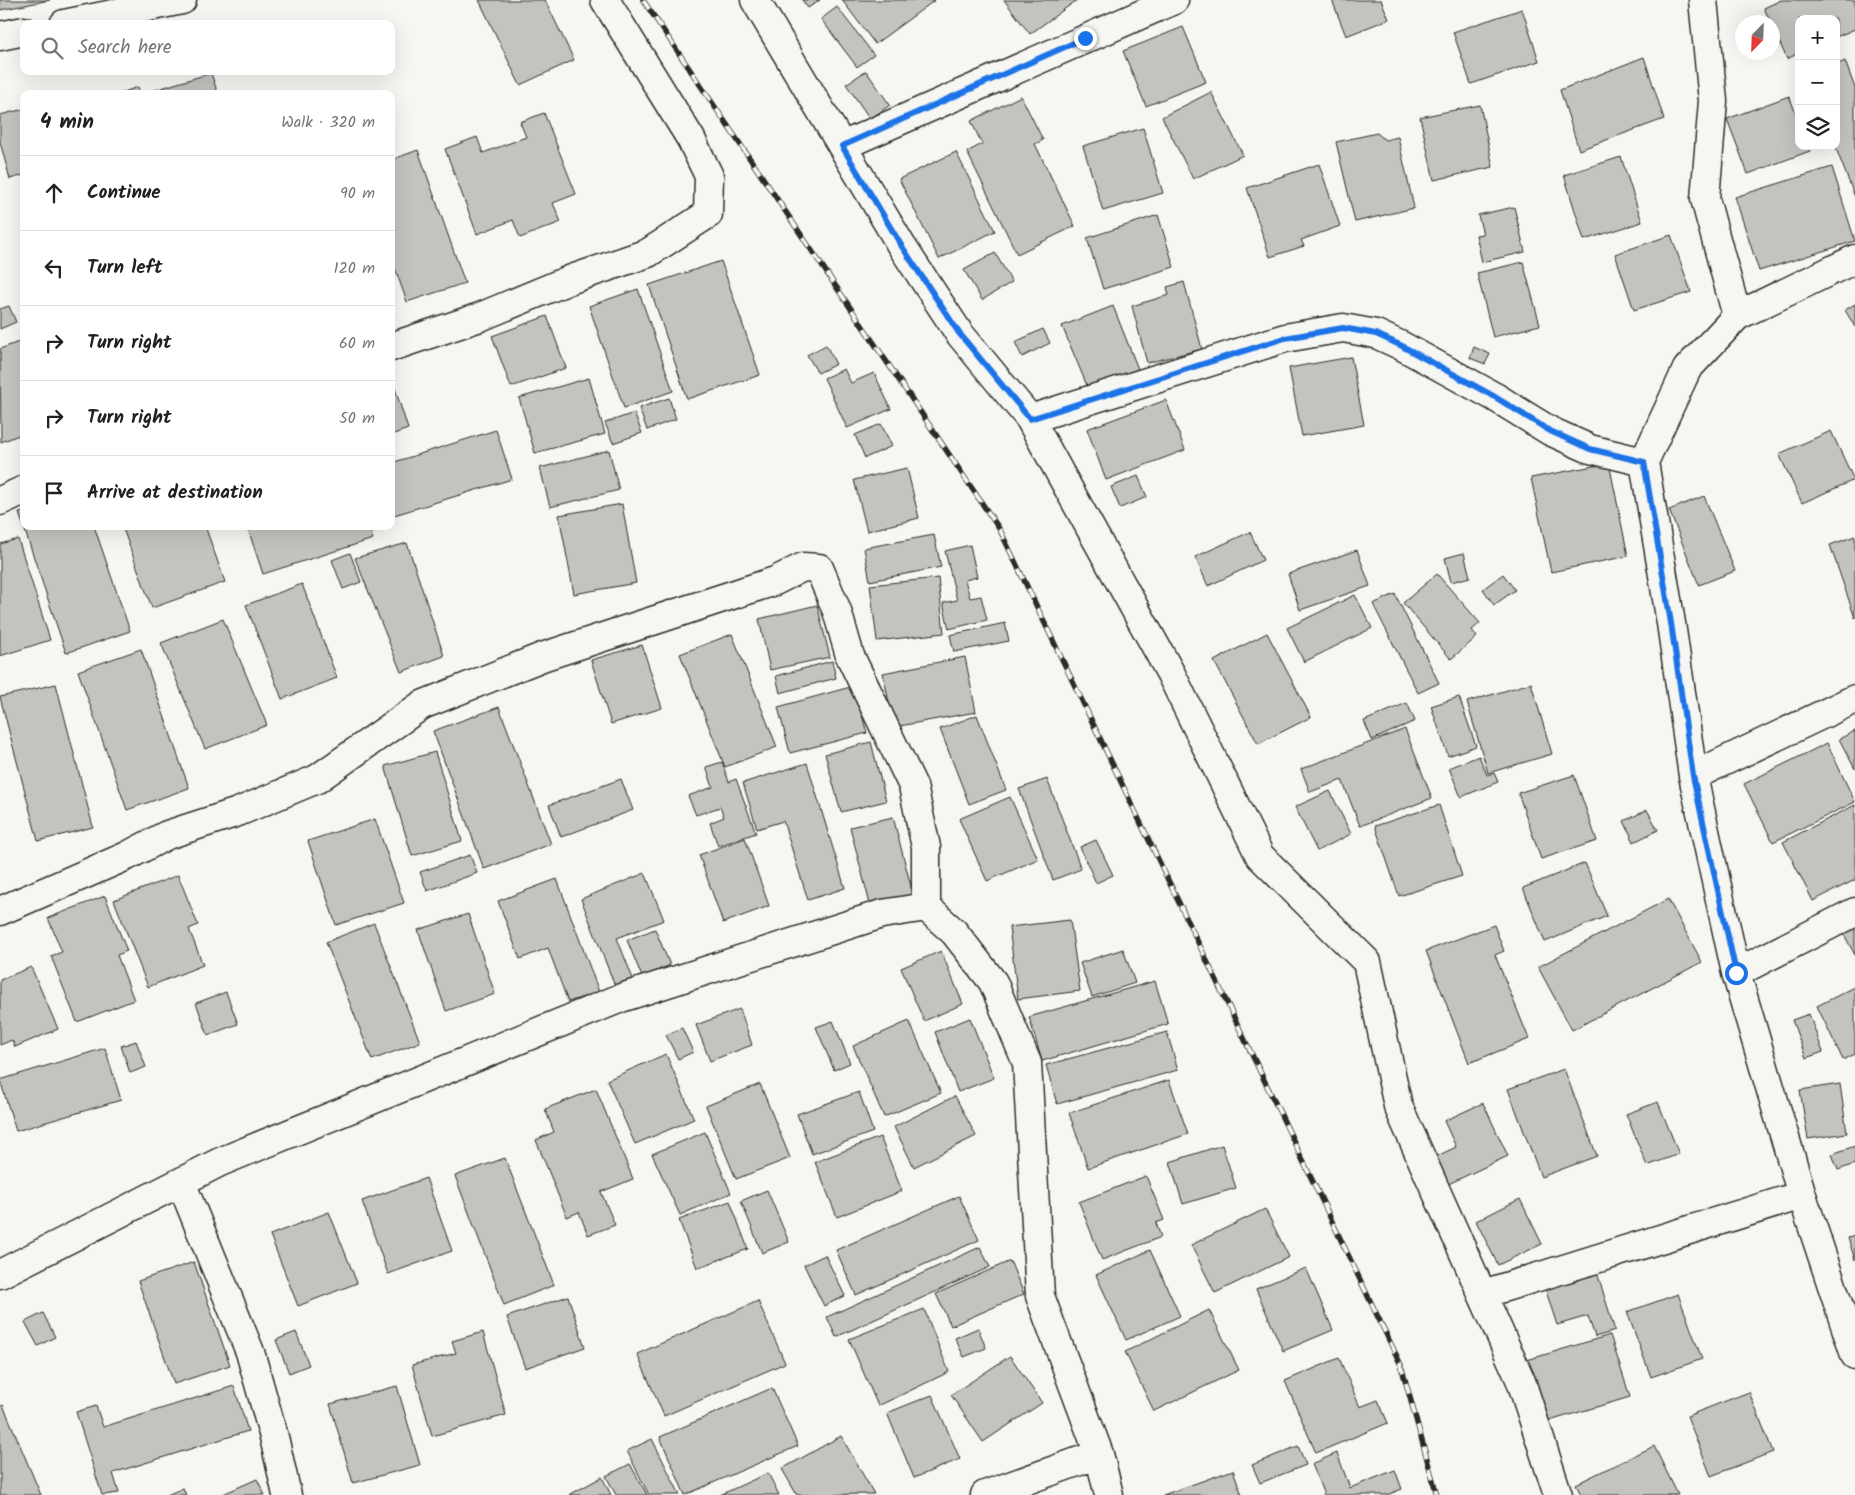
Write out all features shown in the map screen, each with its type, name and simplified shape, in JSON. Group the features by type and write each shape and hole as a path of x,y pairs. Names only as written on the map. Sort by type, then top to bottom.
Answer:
{"street":[{"path":"84,20 182,0"},
{"path":"395,346 480,317 569,280 648,253 708,214 709,176 691,139 604,0"},
{"path":"754,0 901,245 959,333 1030,419 1171,674 1260,856 1367,962 1398,1106 1521,1381 1558,1495"},
{"path":"842,146 1174,0"},
{"path":"1703,0 1712,101 1705,198 1737,316"},
{"path":"0,36 20,32"},
{"path":"1855,259 1737,316 1687,369 1644,462 1671,623 1693,776 1736,973 1802,1195 1855,1354"},
{"path":"1030,419 1285,338 1343,328 1376,334 1402,346 1495,397 1550,431 1590,449 1644,462"},
{"path":"0,501 20,492"},
{"path":"0,911 126,856 167,835 238,812 317,779 422,705 542,657 775,581 803,567 820,568 838,610 850,656 913,786 926,847 926,907 954,932 993,982 1027,1063 1040,1296 1099,1454 1109,1495"},
{"path":"1693,776 1855,699"},
{"path":"0,1274 220,1162 620,998 882,914 926,907"},
{"path":"1736,973 1855,912"},
{"path":"181,1182 250,1352 288,1495"},
{"path":"1483,1294 1802,1195"},
{"path":"985,1495 1099,1454"}],"building":[{"path":"0,0 50,0 0,10"},
{"path":"479,0 545,0 574,60 520,85"},
{"path":"802,0 820,0 808,8"},
{"path":"842,0 935,0 875,44"},
{"path":"1004,0 1077,0 1030,34"},
{"path":"1332,0 1381,0 1389,19 1346,36"},
{"path":"1781,0 1855,0 1855,29 1840,35 1840,15 1795,15 1795,55 1787,59 1780,43 1780,15 1767,15 1764,8"},
{"path":"837,7 874,55 857,67 821,19"},
{"path":"1522,9 1539,61 1471,84 1453,32"},
{"path":"1183,27 1206,82 1146,106 1123,51"},
{"path":"1644,57 1664,119 1579,150 1560,90"},
{"path":"1845,61 1855,88 1855,197 1837,150 1840,150 1840,63"},
{"path":"866,71 890,105 870,119 846,84"},
{"path":"204,75 212,75 217,90 155,90"},
{"path":"1211,92 1243,155 1193,179 1162,117"},
{"path":"1021,96 1043,140 1035,144 1075,226 1017,254 967,152 982,144 971,121"},
{"path":"1789,96 1795,111 1795,150 1810,151 1748,174 1727,119"},
{"path":"1480,105 1493,167 1434,180 1420,117"},
{"path":"20,110 20,176 10,179 0,142 0,115"},
{"path":"544,113 576,194 553,203 561,222 520,238 513,220 477,234 445,149 477,137 483,153 526,137 520,122"},
{"path":"1143,128 1163,193 1103,211 1083,146"},
{"path":"1377,133 1385,140 1398,137 1414,208 1355,222 1336,142"},
{"path":"418,150 465,283 407,302 395,268 395,159"},
{"path":"956,152 995,231 939,259 899,179"},
{"path":"1621,157 1642,222 1584,240 1564,175"},
{"path":"1319,164 1340,226 1301,240 1304,246 1270,257 1247,188"},
{"path":"1832,167 1855,241 1759,271 1735,197"},
{"path":"1514,207 1525,252 1482,262 1476,235 1483,234 1478,215"},
{"path":"1158,215 1174,267 1103,289 1087,238"},
{"path":"1671,235 1691,292 1634,310 1615,254"},
{"path":"995,253 1012,282 982,300 964,270"},
{"path":"721,261 760,375 687,399 649,285"},
{"path":"1523,262 1540,325 1493,337 1477,273"},
{"path":"1184,282 1202,349 1147,363 1132,306 1169,295 1167,287"},
{"path":"638,289 673,391 624,408 589,306"},
{"path":"1855,304 1855,327 1845,310"},
{"path":"9,306 16,322 0,329 0,309"},
{"path":"1113,306 1138,369 1088,388 1062,326"},
{"path":"547,316 566,368 511,387 492,336"},
{"path":"1043,329 1050,343 1022,357 1015,342"},
{"path":"20,342 20,435 1,442 0,349"},
{"path":"826,345 836,364 818,373 807,355"},
{"path":"1474,347 1490,354 1485,364 1470,358"},
{"path":"1351,357 1364,425 1302,436 1289,368"},
{"path":"844,369 851,383 874,373 891,409 847,428 824,378"},
{"path":"589,378 605,434 535,453 519,398"},
{"path":"395,388 408,429 395,434"},
{"path":"669,398 676,419 647,430 639,408"},
{"path":"1166,400 1185,450 1106,480 1087,429"},
{"path":"634,413 642,433 613,443 605,423"},
{"path":"881,424 892,446 865,458 855,435"},
{"path":"496,430 512,479 395,515 395,462"},
{"path":"1831,431 1854,480 1802,503 1779,454"},
{"path":"609,450 619,490 550,507 540,468"},
{"path":"1609,463 1628,556 1551,572 1531,478"},
{"path":"907,468 919,518 867,531 854,480"},
{"path":"1138,476 1147,497 1120,508 1111,487"},
{"path":"1704,496 1735,571 1699,585 1669,510"},
{"path":"622,504 636,583 574,594 559,515"},
{"path":"25,530 95,530 130,631 66,653"},
{"path":"123,530 206,530 225,582 152,608"},
{"path":"248,530 370,530 373,539 263,574"},
{"path":"1250,532 1263,560 1208,586 1195,557"},
{"path":"934,535 941,567 870,581 864,548"},
{"path":"1855,536 1855,618 1830,545"},
{"path":"18,539 50,640 0,656 0,544"},
{"path":"407,543 444,656 401,672 355,558"},
{"path":"970,545 977,577 965,580 970,598 981,596 987,620 949,629 943,603 957,600 945,551"},
{"path":"1357,550 1370,586 1300,610 1288,574"},
{"path":"350,553 361,582 343,589 332,560"},
{"path":"1464,553 1470,577 1451,582 1445,558"},
{"path":"1437,574 1480,623 1472,630 1477,637 1451,659 1403,603"},
{"path":"1503,574 1515,590 1494,605 1483,589"},
{"path":"938,578 944,633 877,641 870,585"},
{"path":"302,584 337,678 282,699 246,605"},
{"path":"1395,594 1439,683 1418,693 1373,604"},
{"path":"1355,595 1372,628 1304,662 1287,628"},
{"path":"817,605 830,657 770,670 759,619"},
{"path":"223,619 267,725 205,749 161,643"},
{"path":"1005,623 1009,641 954,652 950,635"},
{"path":"1267,633 1311,717 1258,744 1214,661"},
{"path":"732,634 777,747 725,767 680,654"},
{"path":"642,645 662,708 611,724 591,660"},
{"path":"141,649 189,788 127,810 78,671"},
{"path":"965,657 976,712 894,727 883,673"},
{"path":"832,661 836,678 780,693 776,676"},
{"path":"1531,683 1552,754 1488,773 1467,702"},
{"path":"56,684 93,827 38,841 0,697"},
{"path":"854,686 867,733 790,753 778,707"},
{"path":"1459,697 1476,746 1448,756 1431,706"},
{"path":"1407,703 1415,721 1372,740 1364,721"},
{"path":"499,707 551,844 484,869 433,731"},
{"path":"977,715 1006,790 969,804 940,729"},
{"path":"1405,729 1432,798 1360,826 1342,780 1310,792 1301,769"},
{"path":"1855,731 1855,769 1839,739"},
{"path":"871,742 886,801 841,812 825,754"},
{"path":"1827,743 1855,802 1773,842 1744,784"},
{"path":"435,752 462,841 412,856 385,766"},
{"path":"1479,756 1487,775 1494,773 1498,782 1461,797 1449,768"},
{"path":"722,762 729,782 736,779 756,833 718,846 710,823 724,817 720,807 696,815 688,796 713,787 706,767"},
{"path":"807,763 845,888 808,900 783,821 757,829 743,783"},
{"path":"1574,775 1597,841 1541,859 1518,793"},
{"path":"621,779 633,810 561,837 549,805"},
{"path":"1047,779 1081,869 1053,880 1019,789"},
{"path":"1330,791 1351,834 1317,851 1295,807"},
{"path":"1010,797 1038,859 987,881 959,819"},
{"path":"1439,805 1462,876 1399,896 1375,826"},
{"path":"1855,805 1855,880 1813,901 1783,842"},
{"path":"1647,810 1658,830 1634,842 1624,821"},
{"path":"893,817 913,894 870,904 850,827"},
{"path":"375,819 404,903 336,925 308,841"},
{"path":"745,838 769,906 723,923 699,855"},
{"path":"1096,840 1113,875 1096,883 1080,847"},
{"path":"470,855 477,873 427,891 420,872"},
{"path":"1585,863 1607,916 1545,942 1523,888"},
{"path":"645,873 664,920 617,938 633,979 615,986 581,899"},
{"path":"178,875 198,925 189,929 203,965 148,987 114,900"},
{"path":"557,879 599,992 568,1002 548,948 520,959 498,901"},
{"path":"105,896 127,951 117,955 134,1000 77,1022 51,956 62,952 48,918"},
{"path":"1668,899 1702,962 1572,1030 1538,967"},
{"path":"468,914 495,994 446,1011 418,930"},
{"path":"1070,920 1080,991 1018,999 1009,927"},
{"path":"1855,921 1855,955 1841,929"},
{"path":"374,923 420,1042 372,1060 326,942"},
{"path":"1494,925 1504,951 1495,955 1529,1039 1469,1063 1426,951"},
{"path":"655,929 670,965 642,977 627,940"},
{"path":"1123,949 1135,983 1092,997 1080,963"},
{"path":"941,951 963,1004 924,1021 901,968"},
{"path":"31,967 58,1029 15,1047 12,1040 0,1045 0,980"},
{"path":"1155,981 1168,1024 1042,1061 1029,1017"},
{"path":"1855,987 1855,1054 1843,1060 1817,1006"},
{"path":"226,992 238,1024 208,1035 196,1003"},
{"path":"740,1009 752,1045 710,1061 696,1025"},
{"path":"1809,1014 1823,1052 1806,1058 1792,1020"},
{"path":"970,1018 994,1078 958,1092 935,1032"},
{"path":"833,1021 850,1063 834,1070 816,1027"},
{"path":"909,1021 941,1093 884,1117 853,1046"},
{"path":"682,1028 693,1052 678,1059 666,1035"},
{"path":"1167,1032 1178,1070 1057,1104 1046,1065"},
{"path":"136,1041 146,1067 130,1073 121,1046"},
{"path":"105,1048 121,1100 16,1131 0,1080"},
{"path":"666,1054 694,1119 635,1144 607,1080"},
{"path":"1564,1069 1597,1156 1541,1177 1508,1089"},
{"path":"1169,1080 1188,1134 1088,1168 1069,1113"},
{"path":"760,1084 790,1158 736,1179 706,1106"},
{"path":"1840,1084 1847,1133 1808,1139 1800,1090"},
{"path":"596,1089 633,1179 601,1192 615,1225 588,1235 579,1212 567,1217 536,1140 554,1132 545,1109"},
{"path":"859,1092 873,1132 812,1154 797,1114"},
{"path":"955,1096 976,1136 914,1167 894,1127"},
{"path":"1658,1102 1679,1154 1647,1166 1626,1114"},
{"path":"1483,1103 1508,1156 1442,1187 1429,1160 1456,1147 1444,1121"},
{"path":"705,1132 731,1193 680,1215 652,1154"},
{"path":"880,1137 902,1191 837,1217 815,1162"},
{"path":"1222,1145 1236,1188 1183,1204 1170,1162"},
{"path":"1855,1146 1855,1164 1838,1170 1832,1154"},
{"path":"505,1158 554,1285 504,1305 455,1176"},
{"path":"1146,1176 1164,1220 1156,1223 1161,1237 1102,1260 1079,1202"},
{"path":"426,1178 452,1251 388,1274 362,1201"},
{"path":"767,1190 789,1242 762,1253 741,1201"},
{"path":"959,1196 979,1240 856,1295 836,1250"},
{"path":"1520,1199 1542,1244 1498,1265 1476,1221"},
{"path":"730,1201 748,1249 697,1268 679,1220"},
{"path":"1265,1209 1289,1257 1215,1293 1191,1245"},
{"path":"329,1212 357,1283 298,1306 270,1235"},
{"path":"1855,1236 1855,1260 1848,1238"},
{"path":"980,1247 990,1267 836,1337 827,1317"},
{"path":"1150,1250 1180,1316 1126,1340 1096,1275"},
{"path":"825,1255 845,1296 824,1306 804,1265"},
{"path":"1010,1261 1024,1294 951,1326 936,1294"},
{"path":"194,1262 230,1365 174,1384 138,1281"},
{"path":"1306,1268 1333,1330 1283,1351 1256,1289"},
{"path":"1596,1269 1615,1331 1595,1337 1588,1316 1557,1325 1544,1285"},
{"path":"1678,1294 1702,1359 1651,1377 1627,1312"},
{"path":"568,1296 585,1347 525,1368 507,1317"},
{"path":"758,1301 785,1363 664,1416 637,1354"},
{"path":"924,1309 949,1372 878,1406 849,1339"},
{"path":"1209,1310 1239,1370 1154,1411 1125,1352"},
{"path":"43,1313 55,1337 38,1346 25,1322"},
{"path":"978,1328 986,1348 964,1357 955,1338"},
{"path":"296,1332 309,1365 289,1373 276,1340"},
{"path":"483,1332 506,1415 432,1436 412,1365 456,1353 452,1341"},
{"path":"1610,1335 1630,1397 1546,1422 1527,1360"},
{"path":"1010,1356 1042,1403 983,1442 951,1395"},
{"path":"1339,1358 1360,1407 1378,1400 1388,1423 1316,1453 1285,1381"},
{"path":"234,1386 248,1431 113,1473 119,1493 102,1495 76,1412 96,1406 103,1427"},
{"path":"397,1386 420,1465 353,1483 330,1404"},
{"path":"772,1388 798,1446 685,1495 660,1437"},
{"path":"1749,1392 1773,1452 1711,1476 1687,1416"},
{"path":"932,1395 960,1459 914,1478 887,1413"},
{"path":"3,1405 41,1495 0,1495 0,1407"},
{"path":"841,1436 874,1494 797,1495 782,1469"},
{"path":"652,1439 680,1495 649,1495 627,1451"},
{"path":"1298,1446 1306,1465 1260,1483 1252,1465"},
{"path":"1654,1446 1678,1495 1581,1495 1576,1484"},
{"path":"1337,1453 1350,1488 1395,1470 1402,1489 1387,1495 1324,1495 1312,1464"},
{"path":"630,1464 647,1495 616,1495 606,1476"},
{"path":"1233,1470 1242,1495 1163,1495"},
{"path":"768,1473 779,1495 720,1495"},
{"path":"602,1477 611,1495 569,1495"},
{"path":"257,1479 265,1495 221,1495"},
{"path":"183,1488 186,1495 167,1495"}],"railway":[{"path":"643,0 1000,530 1401,1365 1437,1495"}],"route":[{"path":"1085,38 842,146 901,245 959,333 1030,419 1285,338 1343,328 1376,334 1402,346 1495,397 1550,431 1590,449 1644,462 1658,557 1671,623 1693,776 1736,973"}]}
